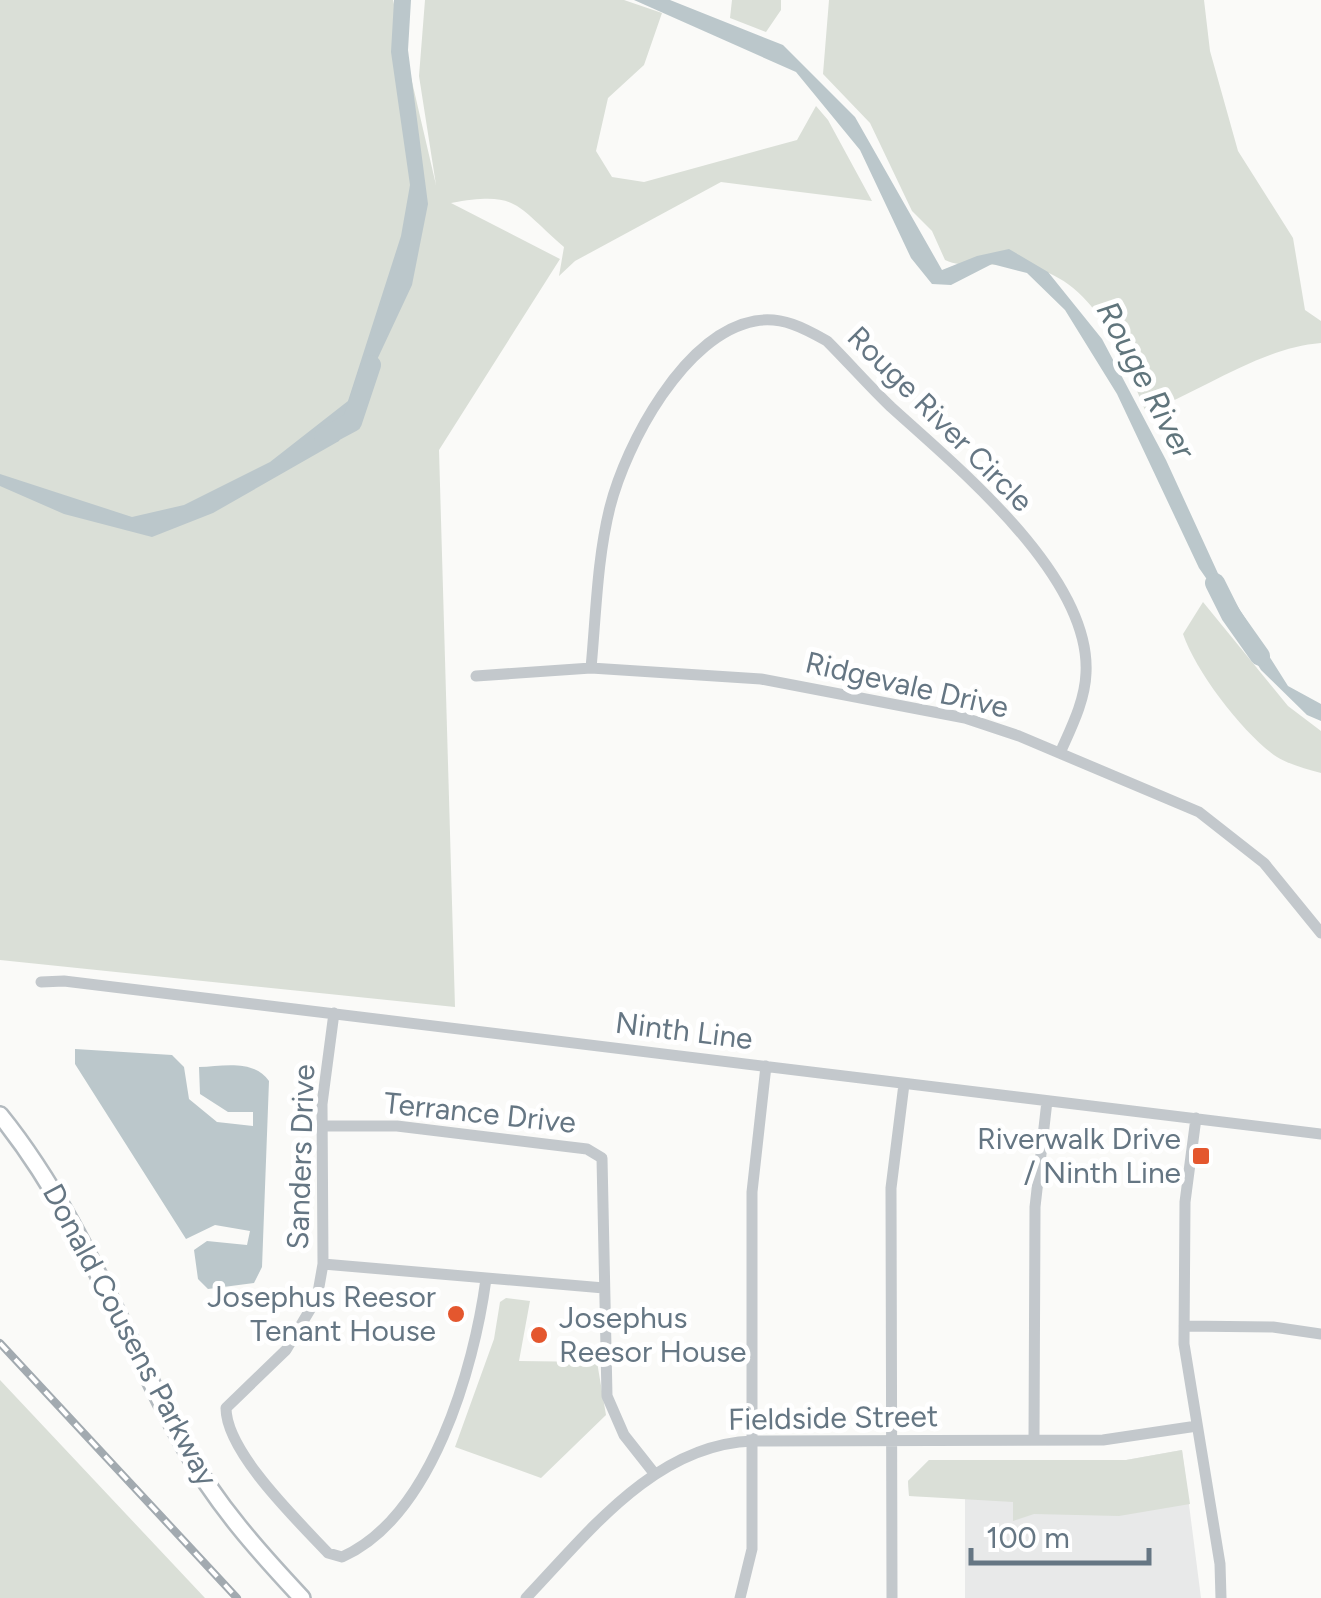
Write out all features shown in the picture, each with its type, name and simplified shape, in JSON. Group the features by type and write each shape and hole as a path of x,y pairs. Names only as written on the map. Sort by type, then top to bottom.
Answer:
{"main road":[{"name":"Donald Cousens Parkway","path":"0,1115 57,1198 194,1462 247,1537 302,1598"}],"street":[{"name":"Rouge River Circle","path":"591,668 610,506 646,421 704,346 755,321 797,324 827,341 1021,533 1043,561 1074,616 1085,655 1086,674 1077,712 1060,753"},
{"name":"Ridgevale Drive","path":"476,676 591,668 760,679 951,714 1060,753 1199,812 1264,863 1321,933"},
{"name":"Ninth Line","path":"40,982 64,980 1321,1134"},
{"name":"Sanders Drive","path":"334,1013 322,1126 323,1264 318,1298 303,1328 226,1408 226,1419 286,1508 328,1553 342,1557 354,1552 407,1502 428,1472 475,1343 486,1278"},
{"path":"740,1598 751,1561 752,1192 766,1066"},
{"path":"892,1598 892,1188 904,1084"},
{"path":"1034,1440 1035,1207 1047,1101"},
{"path":"1196,1118 1185,1202 1184,1326 1220,1564 1221,1598"},
{"name":"Terrance Drive","path":"322,1126 396,1126 594,1152 604,1166 607,1396 624,1435 654,1473"},
{"path":"323,1264 385,1266 604,1288"},
{"path":"1184,1326 1272,1327 1321,1334"},
{"name":"Fieldside Street","path":"526,1598 654,1473 696,1450 753,1441 1128,1439 1197,1426"}],"shaded area":[{"path":"0,0 393,0 436,185 419,76 425,0 624,0 662,13 644,65 608,98 596,151 612,177 644,182 797,140 816,106 828,120 872,201 721,182 575,261 559,276 564,247 525,211 490,199 451,203 560,259 439,450 455,1007 0,960"},
{"path":"394,0 411,0 408,50 428,204 412,285 339,441 213,513 152,537 64,514 0,486 0,474 132,517 184,505 270,462 348,401 401,236 410,185 391,52"},
{"path":"634,0 670,0 783,45 855,117 942,270 1009,249 1048,272 1102,339 1166,460 1221,580 1288,686 1321,704 1321,721 1307,715 1261,670 1249,651 1245,634 1199,568 1117,394 1065,310 1027,273 992,264 951,285 932,284 911,258 860,150 796,72"},
{"path":"732,0 781,0 781,10 766,32 730,18"},
{"path":"829,0 1204,0 1210,51 1238,151 1293,238 1305,310 1321,321 1321,343 1253,361 1146,412 1102,320 1069,285 1047,272 1022,265 964,265 945,260 932,231 912,211 870,123 823,74"},
{"path":"1203,602 1288,706 1321,731 1321,773 1287,762 1264,747 1210,684 1183,634"},
{"path":"75,1049 172,1055 184,1067 189,1099 217,1122 253,1126 253,1112 228,1112 200,1094 199,1067 247,1067 269,1081 262,1267 254,1283 208,1289 198,1279 194,1250 207,1241 247,1245 250,1231 215,1225 186,1239 75,1064"},
{"path":"506,1298 530,1301 519,1361 597,1362 606,1415 541,1478 455,1447 494,1339 500,1302"},
{"path":"0,1380 205,1598 0,1598"},
{"path":"1182,1450 1201,1598 965,1598 965,1497 909,1496 908,1481 929,1460 1126,1460"},
{"path":"1182,1450 1190,1504 1119,1516 1034,1514 1013,1521 1013,1502 909,1496 908,1481 929,1460 1126,1460"}],"waterway":[{"name":"Rouge River","path":"324,437 352,422 371,365"},
{"name":"Rouge River","path":"1215,583 1231,615 1260,656"}],"railway":[{"path":"0,1343 237,1598"}],"place":[{"name":"Riverwalk Drive / Ninth Line","path":"1201,1156"},
{"name":"Josephus Reesor Tenant House","path":"456,1314"},
{"name":"Josephus Reesor House","path":"539,1335"}]}
